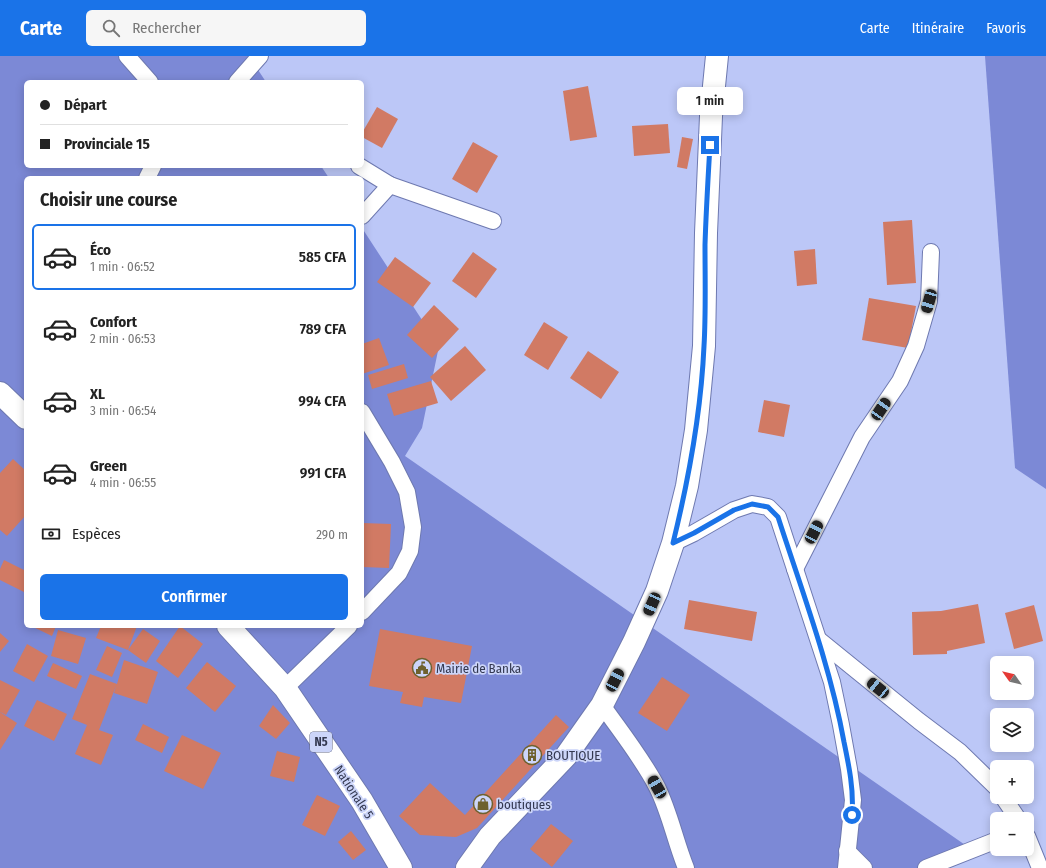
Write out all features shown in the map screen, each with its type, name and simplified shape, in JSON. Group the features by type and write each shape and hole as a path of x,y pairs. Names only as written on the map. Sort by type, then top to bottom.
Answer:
{"main road":[{"path":"467,868 490,836 566,756 602,706 657,592 673,543 687,486 695,437 704,346 711,116 717,56"},
{"path":"2,396 24,416"},
{"name":"Nationale 5","path":"230,628 285,688 362,801 401,868"}],"street":[{"path":"127,56 148,80"},
{"path":"240,80 260,56"},
{"path":"362,168 390,185 492,221"},
{"path":"364,214 390,185"},
{"path":"795,569 862,436 900,381 916,346 929,301 931,252"},
{"path":"364,415 392,462 407,492 413,527 410,551 399,573 364,610"},
{"path":"673,543 734,510 752,504 768,507 778,517 832,682 849,769 853,800 846,868"},
{"path":"285,688 347,628"},
{"path":"819,640 919,721 960,752 990,781"},
{"path":"602,706 640,758 657,787 668,814 678,848 686,868"},
{"path":"926,868 990,843"},
{"path":"847,851 864,868"},
{"path":"1034,853 1040,868"}],"shaded area":[{"path":"0,56 249,56 265,80 24,80 24,168 322,168 328,176 24,176 24,628 364,628 364,231 439,346 422,428 405,456 971,849 938,868 0,868"},
{"path":"985,56 1046,56 1046,489 1015,468"}],"building":[{"path":"588,86 597,137 570,141 563,91"},
{"path":"377,107 398,119 382,148 364,138 364,130"},
{"path":"668,124 670,153 634,156 632,126"},
{"path":"682,137 693,139 687,169 677,167"},
{"path":"473,142 498,156 477,193 452,179"},
{"path":"912,220 916,283 887,285 883,222"},
{"path":"815,249 817,284 797,286 794,251"},
{"path":"473,252 497,269 476,298 452,281"},
{"path":"395,257 431,283 413,307 377,282"},
{"path":"869,298 916,306 908,348 862,340"},
{"path":"434,305 459,329 432,358 407,335"},
{"path":"544,322 568,337 548,370 524,355"},
{"path":"379,338 389,365 364,373 364,343"},
{"path":"465,346 486,370 451,401 430,377"},
{"path":"588,351 619,372 601,399 570,378"},
{"path":"404,364 408,378 372,389 368,375"},
{"path":"431,381 438,403 394,416 387,394"},
{"path":"764,400 790,405 784,437 758,432"},
{"path":"13,459 24,469 24,517 7,536 0,530 0,473"},
{"path":"364,523 391,524 389,568 364,567"},
{"path":"4,560 24,570 24,592 0,580 0,569"},
{"path":"689,600 757,612 752,641 684,629"},
{"path":"978,604 985,643 947,651 947,654 913,655 912,612 941,611"},
{"path":"1034,605 1043,641 1014,649 1005,613"},
{"path":"35,628 55,628 52,636"},
{"path":"100,628 136,628 128,650 96,638"},
{"path":"179,628 183,628 203,644 178,678 156,661"},
{"path":"143,629 160,641 146,663 128,650"},
{"name":"Mairie de Banka","path":"380,629 472,646 461,703 424,697 422,707 400,703 403,692 369,686"},
{"path":"58,630 86,638 78,664 51,656"},
{"path":"0,633 9,641 0,652"},
{"path":"27,644 48,656 34,682 13,671"},
{"path":"107,646 122,653 112,677 96,670"},
{"path":"124,660 158,672 147,704 114,693 116,686 99,730 113,735 101,765 75,754 87,725 72,719 90,674 117,684"},
{"path":"207,662 236,686 215,712 186,688"},
{"path":"53,663 82,676 76,689 47,676"},
{"path":"662,677 690,695 667,731 638,713"},
{"path":"0,680 20,690 6,715 0,712"},
{"path":"37,700 67,714 54,741 24,726"},
{"path":"273,705 290,723 276,739 259,726"},
{"path":"0,712 17,723 0,750"},
{"name":"BOUTIQUE","path":"556,715 569,727 477,828 456,837 420,835 399,816 430,783 465,815"},
{"path":"143,724 169,737 162,753 135,740"},
{"path":"182,735 221,753 203,789 164,771"},
{"path":"277,751 300,757 294,782 270,776"},
{"path":"317,795 340,806 325,836 302,825"},
{"path":"551,824 573,841 552,867 530,849"},
{"path":"351,831 366,850 353,860 338,842"}],"place":[{"name":"Mairie de Banka","path":"422,668"},
{"name":"BOUTIQUE","path":"532,755"},
{"name":"boutiques","path":"483,804"}],"route":[{"path":"710,145 706,233 704,346 696,430 687,486 673,543 734,510 752,504 768,507 778,517 832,682 849,769 853,800 852,815"}]}
